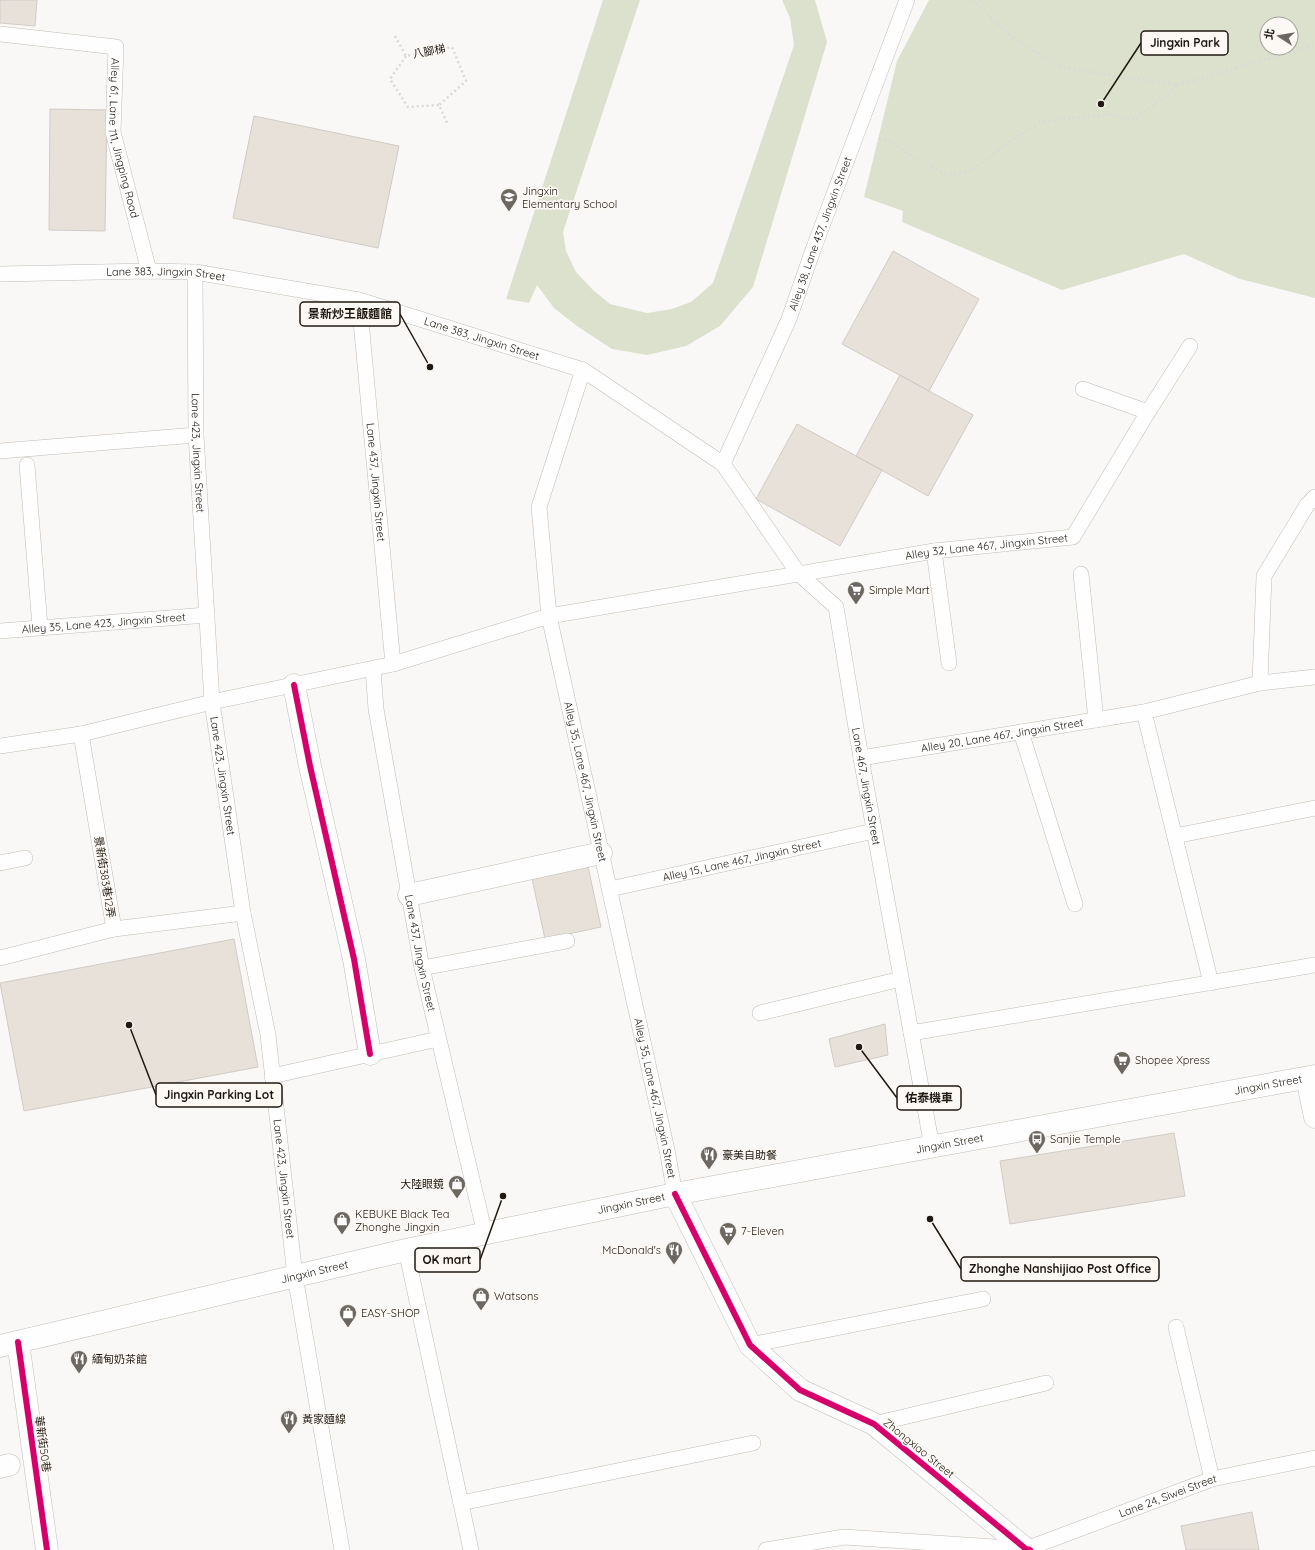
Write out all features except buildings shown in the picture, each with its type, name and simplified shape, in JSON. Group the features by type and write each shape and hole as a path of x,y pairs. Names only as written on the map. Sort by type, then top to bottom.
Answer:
{"street":[{"path":"294,685 310,766 354,959 370,1054"},
{"path":"409,895 601,853"},
{"path":"1311,1077 1315,1117"},
{"name":"Jingxin Street","path":"9,1344 406,1250 675,1194 1311,1077"},
{"name":"Zhongxiao Street","path":"675,1194 750,1345 800,1390 874,1424 1028,1549"},
{"name":"華新街50巷","path":"9,1344 48,1550"}],"lane":[{"name":"Alley 38, Lane 437, Jingxin Street","path":"723,464 789,319 906,0"},
{"name":"Alley 61, Lane 111, Jingping Road","path":"0,34 116,47 113,132 149,271"},
{"name":"Lane 383, Jingxin Street","path":"0,274 149,271 195,272 359,300 583,370 723,464"},
{"name":"Lane 423, Jingxin Street","path":"195,272 196,435 212,702 243,913 268,1035 295,1276 342,1550"},
{"name":"Lane 437, Jingxin Street","path":"359,300 393,664"},
{"name":"Alley 32, Lane 467, Jingxin Street","path":"0,746 81,734 212,702 373,669 549,616 934,551 1073,537 1148,412 1190,346"},
{"name":"Alley 35, Lane 467, Jingxin Street","path":"583,370 539,507 549,616 667,1150 675,1194"},
{"path":"1083,390 1148,412"},
{"path":"0,451 196,435"},
{"name":"Lane 467, Jingxin Street","path":"723,464 798,573 836,607 861,758 932,1147"},
{"path":"28,465 40,627"},
{"path":"1260,683 1264,576 1307,505 1315,497"},
{"path":"934,551 949,663"},
{"path":"1082,574 1096,720"},
{"name":"Alley 35, Lane 423, Jingxin Street","path":"0,631 207,615"},
{"name":"Lane 437, Jingxin Street","path":"373,669 376,709 422,968 485,1234"},
{"name":"Alley 20, Lane 467, Jingxin Street","path":"861,758 1144,712 1260,683 1315,677"},
{"path":"1144,712 1212,983"},
{"path":"1021,732 1075,904"},
{"name":"景新街383巷12弄","path":"0,958 114,929 81,734"},
{"path":"1175,836 1315,808"},
{"name":"Alley 15, Lane 467, Jingxin Street","path":"610,889 874,831"},
{"path":"0,863 25,858"},
{"path":"114,929 243,913"},
{"path":"422,968 567,941"},
{"path":"911,1033 1315,965"},
{"path":"760,1013 901,979"},
{"path":"272,1076 438,1039"},
{"path":"406,1250 471,1550"},
{"path":"750,1345 983,1299"},
{"path":"1176,1327 1212,1479"},
{"path":"874,1424 1046,1383"},
{"path":"461,1503 753,1443"},
{"name":"Lane 24, Siwei Street","path":"1028,1549 1212,1479 1315,1458"},
{"path":"766,1550 845,1544 1028,1549"}],"path":[{"path":"972,0 1013,38 1063,68 1178,85"},
{"path":"858,130 892,142 915,158 947,175 969,172 1008,143 1041,122 1111,114 1135,120 1178,85 1315,45"},
{"path":"439,105 448,125"}],"green space":[{"path":"603,0 640,0 563,232 566,251 576,272 593,290 610,304 647,313 672,309 691,302 713,283 794,45 790,18 782,0 815,0 827,42 753,287 720,326 686,346 647,355 612,349 577,326 554,308 537,285 529,303 506,299"},
{"path":"929,0 1315,0 1315,298 1240,279 1184,254 1062,290 902,222 903,211 864,197 897,61"}],"cycle path":[{"path":"294,685 310,766 354,959 370,1054"},
{"path":"675,1194 750,1345 800,1390 874,1424 1026,1549 1030,1550"},
{"path":"18,1342 47,1550"}],"place":[{"name":"Jingxin Park","path":"1101,104"},
{"name":"Jingxin Elementary School","path":"509,212"},
{"name":"景新炒王飯麵館","path":"430,367"},
{"name":"Simple Mart","path":"856,605"},
{"name":"Jingxin Parking Lot","path":"129,1025"},
{"name":"佑泰機車","path":"859,1047"},
{"name":"Shopee Xpress","path":"1122,1075"},
{"name":"Sanjie Temple","path":"1037,1154"},
{"name":"豪美自助餐","path":"709,1170"},
{"name":"OK mart","path":"503,1196"},
{"name":"大陸眼鏡","path":"457,1199"},
{"name":"Zhonghe Nanshijiao Post Office","path":"930,1219"},
{"name":"KEBUKE Black Tea Zhonghe Jingxin","path":"342,1235"},
{"name":"7-Eleven","path":"728,1246"},
{"name":"McDonald's","path":"674,1265"},
{"name":"Watsons","path":"481,1311"},
{"name":"EASY-SHOP","path":"348,1328"},
{"name":"緬甸奶茶館","path":"79,1374"},
{"name":"黃家麵線","path":"289,1434"}]}
